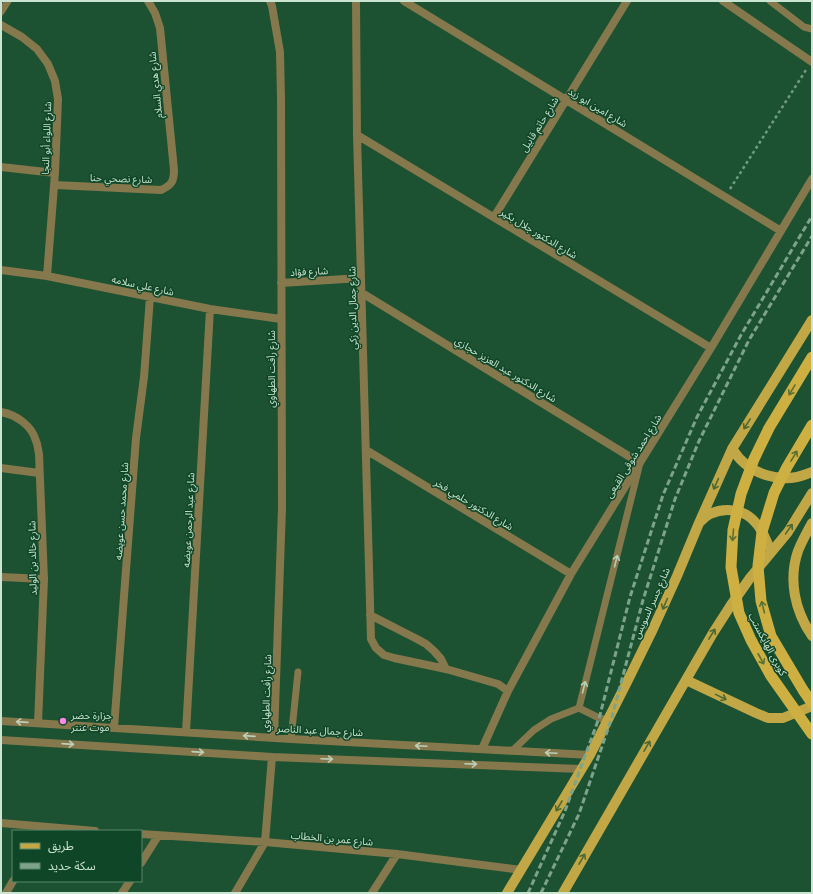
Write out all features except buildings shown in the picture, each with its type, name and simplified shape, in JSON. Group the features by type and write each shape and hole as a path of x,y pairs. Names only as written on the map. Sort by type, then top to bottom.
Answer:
{"highway":[{"name":"كوبرى الهايكستب","path":"812,357 769,428 754,459 741,494 733,530 731,567 739,613 751,640 771,676 812,734"},
{"name":"كوبرى الهايكستب","path":"812,425 787,467 774,493 762,532 758,566 761,601 771,636 812,704"}],"main road":[{"name":"شارع جسر السويس","path":"507,893 590,755 608,720 654,629 732,449 812,320"},
{"path":"732,449 750,468 773,478 786,479 799,477 812,472"},
{"path":"563,893 713,633 750,578 788,532 812,493"},
{"path":"699,523 708,515 720,510 733,510 745,514 755,522 763,532 771,552"},
{"path":"812,523 798,551 795,564 794,590 800,616 812,636"},
{"path":"686,680 756,714 768,718 783,718 812,704"}],"street":[{"name":"شارع هدي السلام","path":"148,1 155,13 160,28 174,170"},
{"name":"شارع رأفت الطهاوي","path":"270,1 280,52 282,283 282,508 274,738"},
{"name":"شارع جمال الدين زكي","path":"356,1 357,135 371,639 376,648 384,655 446,669 498,684 508,691"},
{"name":"شارع امين ابو زيد","path":"404,1 781,231"},
{"name":"شارع حاتم قابيل","path":"494,217 627,1"},
{"path":"723,1 812,62"},
{"name":"شارع اللواء أبو النجا","path":"1,25 22,37 37,49 48,64 55,81 58,99 55,185 47,276"},
{"name":"شارع الدكتور جلال بكير","path":"357,135 710,348"},
{"path":"1,167 55,173"},
{"name":"شارع نصحي حنا","path":"55,185 161,190 169,186 174,178 174,170"},
{"name":"شارع احمد شوقى القيعى","path":"482,749 508,691 572,574 812,179"},
{"name":"شارع علي سلامه","path":"1,270 47,276 210,309 281,319"},
{"name":"شارع فؤاد","path":"282,283 361,278"},
{"name":"شارع الدكتور عبد العزيز حجازي","path":"362,293 640,463"},
{"name":"شارع محمد حسن عويضه","path":"114,728 136,438 144,377 150,297"},
{"name":"شارع عبد الرحمن عويضه","path":"186,732 210,309"},
{"name":"شارع خالد بن الوليد","path":"1,412 8,413 20,419 30,429 36,441 39,454 44,579 38,723"},
{"name":"شارع الدكتور حلمي فخر","path":"366,450 572,574"},
{"path":"1,468 39,473"},
{"path":"1,576 44,579"},
{"path":"370,615 426,644 441,659 446,669"},
{"name":"شارع جمال عبد الناصر","path":"1,721 291,739 590,755"},
{"path":"1,740 272,757 581,768"},
{"path":"235,893 265,842 272,757"},
{"path":"1,823 46,829 70,830"},
{"name":"شارع عمر بن الخطاب","path":"142,834 265,842 396,854 521,870"},
{"path":"142,861 158,836"},
{"path":"372,893 396,854"},
{"path":"6,893 12,882"},
{"path":"122,893 129,882"}],"lane":[{"path":"1,12 8,1"},
{"path":"770,1 804,27 812,29"},
{"path":"579,708 640,463"},
{"path":"291,739 298,672"},
{"path":"512,751 534,730 551,719 579,708 600,718 608,720"}],"path":[{"path":"725,197 812,62"}],"railway":[{"path":"528,893 565,811 600,715 630,597 663,495 697,417 741,335 812,216"},
{"path":"541,893 579,814 612,717 643,600 675,499 699,441 749,340 812,236"}],"place":[{"name":"جزارة حضر موت عنتر","path":"63,721"}]}
